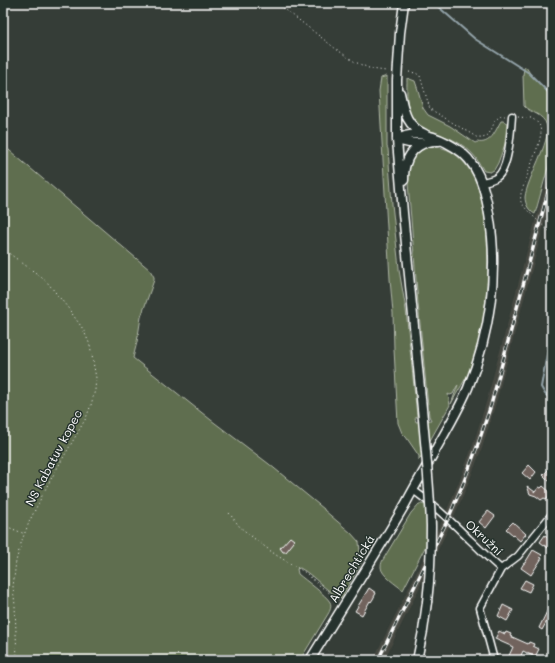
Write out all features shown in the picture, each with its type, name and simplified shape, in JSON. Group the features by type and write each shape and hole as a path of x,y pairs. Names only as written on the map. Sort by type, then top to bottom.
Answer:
{"main road":[{"path":"404,3 397,80 397,140 402,213 429,482 431,525 427,602 417,660"},
{"path":"397,80 406,117 426,139"},
{"path":"397,140 409,143 426,139"},
{"path":"402,213 406,163 413,150 426,139"},
{"name":"Albrechtická","path":"310,660 413,490 450,424 462,401 475,370 485,334 492,294 493,257 490,218 482,182 475,167 468,158 456,148 439,139 426,139"}],"street":[{"path":"482,182 500,175 506,161 512,116"},
{"name":"Okružní","path":"413,490 469,538 491,561 501,569 518,556 552,514"},
{"path":"494,660 480,608 501,569"}],"path":[{"path":"277,3 355,62 366,67 386,71"},
{"path":"409,72 416,73 420,76 429,108 437,114"},
{"path":"525,208 552,234"},
{"name":"NS Kabatuv kopec","path":"3,249 47,282 68,308 83,329 90,345 96,378 95,390 86,418 47,486 30,520 16,561 13,587 18,660"},
{"path":"230,513 240,527 256,540 276,555 306,573 320,586 344,604"},
{"path":"3,525 25,534"}],"shaded area":[{"path":"552,159 552,195 495,406 482,448 452,521 384,660 373,660 444,517 473,445 486,403"}],"green space":[{"path":"526,67 531,75 552,96 552,153 535,214 528,207 525,197 530,180 546,141 547,126 543,118 524,106 523,75 524,68"},
{"path":"387,76 387,147 399,270 406,310 417,416 415,419 416,422 431,420 429,416 418,303 408,183 410,164 418,152 431,147 447,149 454,153 466,165 474,178 480,193 487,233 488,274 486,301 482,328 475,357 472,367 451,404 458,385 453,394 448,394 450,405 419,460 419,456 402,433 398,423 393,313 379,91 381,78"},
{"path":"407,78 415,81 423,108 428,115 450,126 475,143 489,139 501,121 507,123 505,144 494,170 490,172 484,171 474,155 465,147 451,139 422,128 416,123 407,103"},
{"path":"3,145 150,270 154,280 141,317 133,358 269,464 324,509 359,542 361,562 341,598 335,595 305,571 300,568 297,569 298,574 324,596 331,605 329,613 300,660 3,660"},
{"path":"419,504 423,504 430,508 433,512 436,524 403,590 390,580 382,570 381,565 383,559 411,513"}],"building":[{"path":"529,465 536,472 530,480 522,473"},
{"path":"552,466 552,484 543,475"},
{"path":"527,486 535,492 539,487 541,488 543,486 551,493 546,499 544,498 541,500 530,494"},
{"path":"488,511 495,516 486,528 479,522"},
{"path":"513,522 526,534 520,541 506,529"},
{"path":"545,535 552,540 548,548 540,542"},
{"path":"290,537 294,540 294,542 286,552 283,552 280,548"},
{"path":"533,550 542,555 540,557 542,558 531,575 521,568"},
{"path":"525,580 533,584 529,592 520,588"},
{"path":"369,588 376,593 362,615 355,611"},
{"path":"552,601 552,612 542,630 539,628"},
{"path":"503,605 513,610 507,621 498,616"},
{"path":"499,631 505,634 506,632 511,634 510,636 528,644 529,642 534,644 533,646 539,649 535,657 523,651 519,660 507,660 513,647 495,639"}],"waterway":[{"path":"434,3 475,39 529,73 552,96"},
{"path":"552,327 541,387 545,394 552,400"}],"railway":[{"path":"378,660 448,519 477,447 491,405 552,177"}]}
